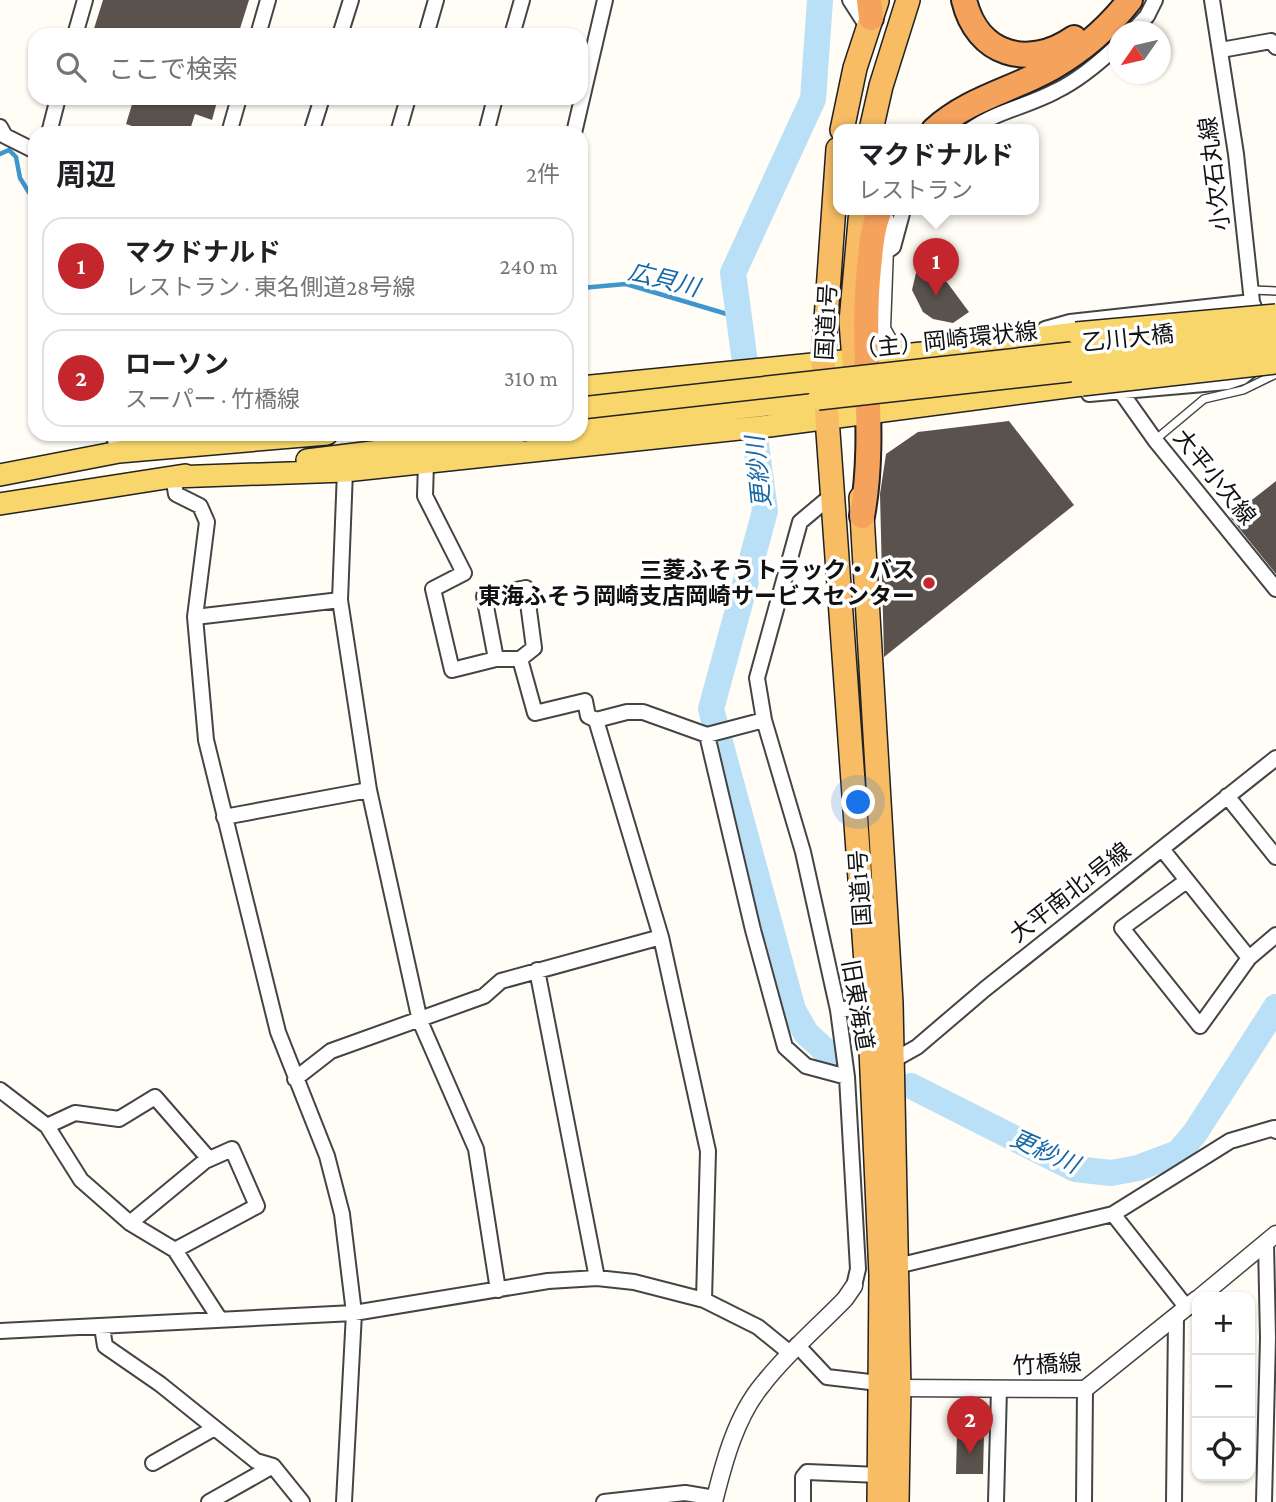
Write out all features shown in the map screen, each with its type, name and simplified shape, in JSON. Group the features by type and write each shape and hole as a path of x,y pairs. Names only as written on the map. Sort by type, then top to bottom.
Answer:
{"highway":[{"path":"872,124 881,86 908,0"},
{"path":"964,0 969,20 984,40 1007,53 1034,56 1065,44 1099,20 1116,0"},
{"path":"942,124 968,104 1053,68 1108,27 1130,0"},
{"path":"843,124 871,12"},
{"name":"国道1号","path":"833,215 822,409 880,1004 892,1061 897,1266 879,1502"},
{"name":"国道1号","path":"859,359 852,293 860,215"},
{"path":"862,516 869,482 859,359 872,237 879,215"},
{"name":"国道1号","path":"862,516 880,1004 881,1275 897,1502"}],"main road":[{"path":"588,386 907,355 1076,333 1276,315"},
{"name":"（主）岡崎環状線","path":"588,407 1276,330"},
{"name":"乙川大橋","path":"822,409 1276,348"},
{"path":"588,425 795,401 822,409 862,413 1276,363"},
{"path":"173,477 345,471 769,426 822,409"},
{"path":"0,475 116,443 139,441"},
{"path":"116,443 163,441"},
{"path":"0,504 173,477 463,441"}],"street":[{"path":"77,28 85,0"},
{"path":"260,28 268,0"},
{"path":"342,28 351,0"},
{"path":"428,28 436,0"},
{"path":"514,28 522,0"},
{"path":"588,73 605,0"},
{"path":"850,0 871,12"},
{"path":"1142,21 1156,0"},
{"name":"小欠石丸線","path":"986,396 1021,399 1227,382 1242,377 1258,363 1263,340 1251,296 1236,154 1212,0"},
{"path":"1221,50 1271,41 1276,47"},
{"path":"978,124 987,118 1056,91 1087,72 1108,54"},
{"path":"51,126 56,105"},
{"path":"231,126 237,105"},
{"path":"313,126 320,105"},
{"path":"400,126 406,105"},
{"path":"488,126 493,105"},
{"path":"576,126 581,105"},
{"path":"0,127 5,136 28,148"},
{"path":"887,215 884,335 891,345 907,355"},
{"path":"884,253 892,247 902,215"},
{"path":"992,344 1070,322 1251,296"},
{"name":"大平小欠線","path":"1121,392 1155,440 1276,589"},
{"path":"426,462 425,496 464,573 433,589 452,670 496,659 520,659 534,648 526,588 484,596 496,659"},
{"path":"345,471 340,600 369,790 419,1021 476,1149 498,1290"},
{"path":"173,477 176,494 200,506 207,522 195,617 206,740 278,1032 327,1156 342,1214 354,1313 344,1502"},
{"name":"旧東海道","path":"715,1500 727,1454 746,1409 762,1385 794,1349 845,1299 854,1286 858,1269 847,1077 838,1010 803,852 764,720 757,678 800,522 831,496"},
{"path":"195,617 340,600"},
{"path":"520,659 535,713 585,701 588,716 596,720 627,712 643,712 707,735 764,720"},
{"path":"596,720 661,937 708,1151 704,1300"},
{"path":"707,735 753,930 785,1047 807,1066 847,1077"},
{"name":"大平南北1号線","path":"892,1061 917,1047 985,989 1276,758"},
{"path":"224,817 369,790"},
{"path":"1227,796 1276,857"},
{"path":"1162,849 1185,882 1249,958"},
{"path":"1185,882 1122,928 1200,1026 1249,958 1276,935"},
{"path":"295,1079 331,1051 484,996 501,981 661,937"},
{"path":"537,970 597,1278"},
{"path":"838,1010 880,1004"},
{"path":"0,1090 47,1126 81,1180 130,1223 175,1250 219,1318"},
{"path":"47,1126 75,1113 119,1119 155,1097 209,1159"},
{"path":"897,1266 1113,1213 1230,1141 1275,1128"},
{"path":"130,1223 209,1159 232,1149 257,1206 175,1250"},
{"path":"1113,1213 1190,1306 1174,1502"},
{"path":"1264,1502 1272,1335 1271,1238"},
{"name":"竹橋線","path":"890,1385 1086,1389 1271,1238"},
{"path":"0,1331 354,1313 548,1281 597,1278 634,1282 704,1300 758,1327 794,1349 827,1377 890,1385"},
{"path":"102,1327 105,1346 160,1384 256,1461 273,1466 302,1502"},
{"path":"996,1502 999,1389"},
{"path":"1084,1502 1086,1389"},
{"path":"153,1463 213,1429"},
{"path":"209,1502 273,1466"},
{"path":"803,1502 803,1477 807,1472 879,1475"},
{"path":"604,1502 685,1493 715,1500"}],"lane":[{"path":"1251,296 1276,291"},
{"path":"1155,440 1204,399 1243,390 1276,374"}],"building":[{"path":"103,0 249,0 240,28 94,28"},
{"path":"132,105 216,105 212,120 195,114 191,126 126,124"},
{"path":"932,262 969,312 953,323 933,319 923,312 912,290 916,273"},
{"name":"三菱ふそうトラック・バス 東海ふそう岡崎支店岡崎サービスセンター","path":"1009,421 1074,505 884,657 880,494 886,454 918,432"},
{"path":"1276,481 1276,574 1230,517"},
{"path":"957,1433 984,1434 983,1474 956,1474"}],"waterway":[{"name":"更紗川","path":"820,0 813,99 733,273 765,511 711,709 793,1010 806,1033 832,1057"},
{"name":"広貝川","path":"0,154 9,150 16,157 20,178 28,191"},
{"name":"広貝川","path":"588,287 626,284 737,317"},
{"name":"更紗川","path":"911,1086 1075,1169 1111,1173 1138,1168 1178,1153 1195,1133 1276,1007"}],"place":[{"name":"マクドナルド","path":"936,296"},
{"name":"三菱ふそうトラック・バス 東海ふそう岡崎支店岡崎サービスセンター","path":"929,583"},
{"name":"ローソン","path":"970,1454"}]}
